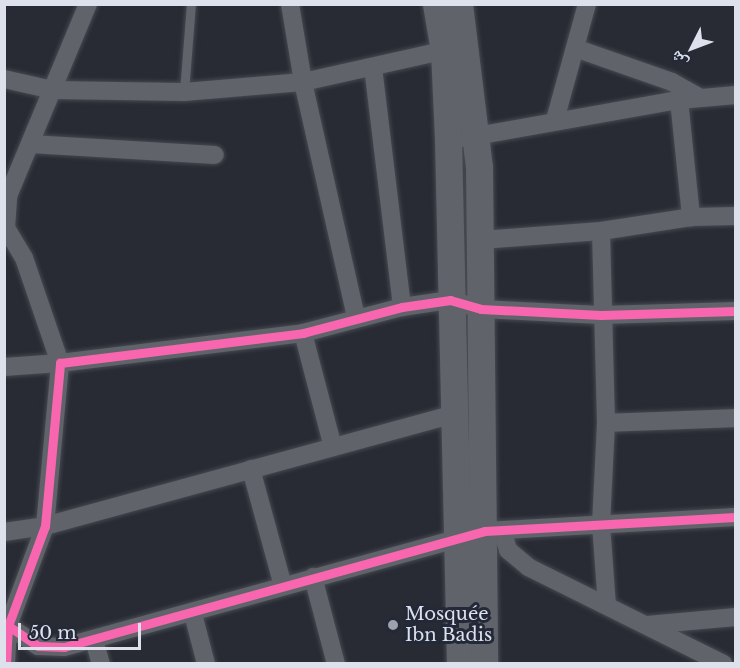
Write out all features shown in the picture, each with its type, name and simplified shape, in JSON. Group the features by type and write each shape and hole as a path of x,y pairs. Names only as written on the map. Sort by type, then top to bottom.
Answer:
{"street":[{"path":"6,663 6,624 45,526 60,363 24,258 5,235 8,196 88,4"},
{"path":"290,4 303,82 356,318"},
{"path":"436,4 454,48 476,136 481,240 481,309 493,531 484,663"},
{"path":"459,4 448,140 460,663"},
{"path":"555,120 587,4"},
{"path":"4,80 53,90 184,92 303,82 454,48"},
{"path":"575,48 672,82 702,98"},
{"path":"373,67 402,307"},
{"path":"448,140 679,100 735,95"},
{"path":"679,100 691,217"},
{"path":"31,144 215,156"},
{"path":"481,240 600,231 691,217 735,216"},
{"path":"600,231 606,423 601,524 607,605"},
{"path":"4,367 60,363 303,333 402,307 450,300 481,309 601,315 735,311"},
{"path":"303,333 333,447"},
{"path":"4,532 45,526 455,414"},
{"path":"606,423 735,418"},
{"path":"251,470 283,586"},
{"path":"6,624 44,647 64,647 193,614 456,537 493,531 735,517"},
{"path":"493,531 517,560 723,663"},
{"path":"313,577 336,663"},
{"path":"193,614 206,663"},
{"path":"645,625 735,617"},
{"path":"94,640 101,663"}],"lane":[{"path":"184,92 191,4"}],"cycle path":[{"path":"6,664 8,626 45,526 60,363 303,333 402,307 450,300 481,309 601,315 736,311"},
{"path":"4,623 38,646 64,647 485,531 736,517"}],"place":[{"name":"Mosquée Ibn Badis","path":"393,625"}]}
